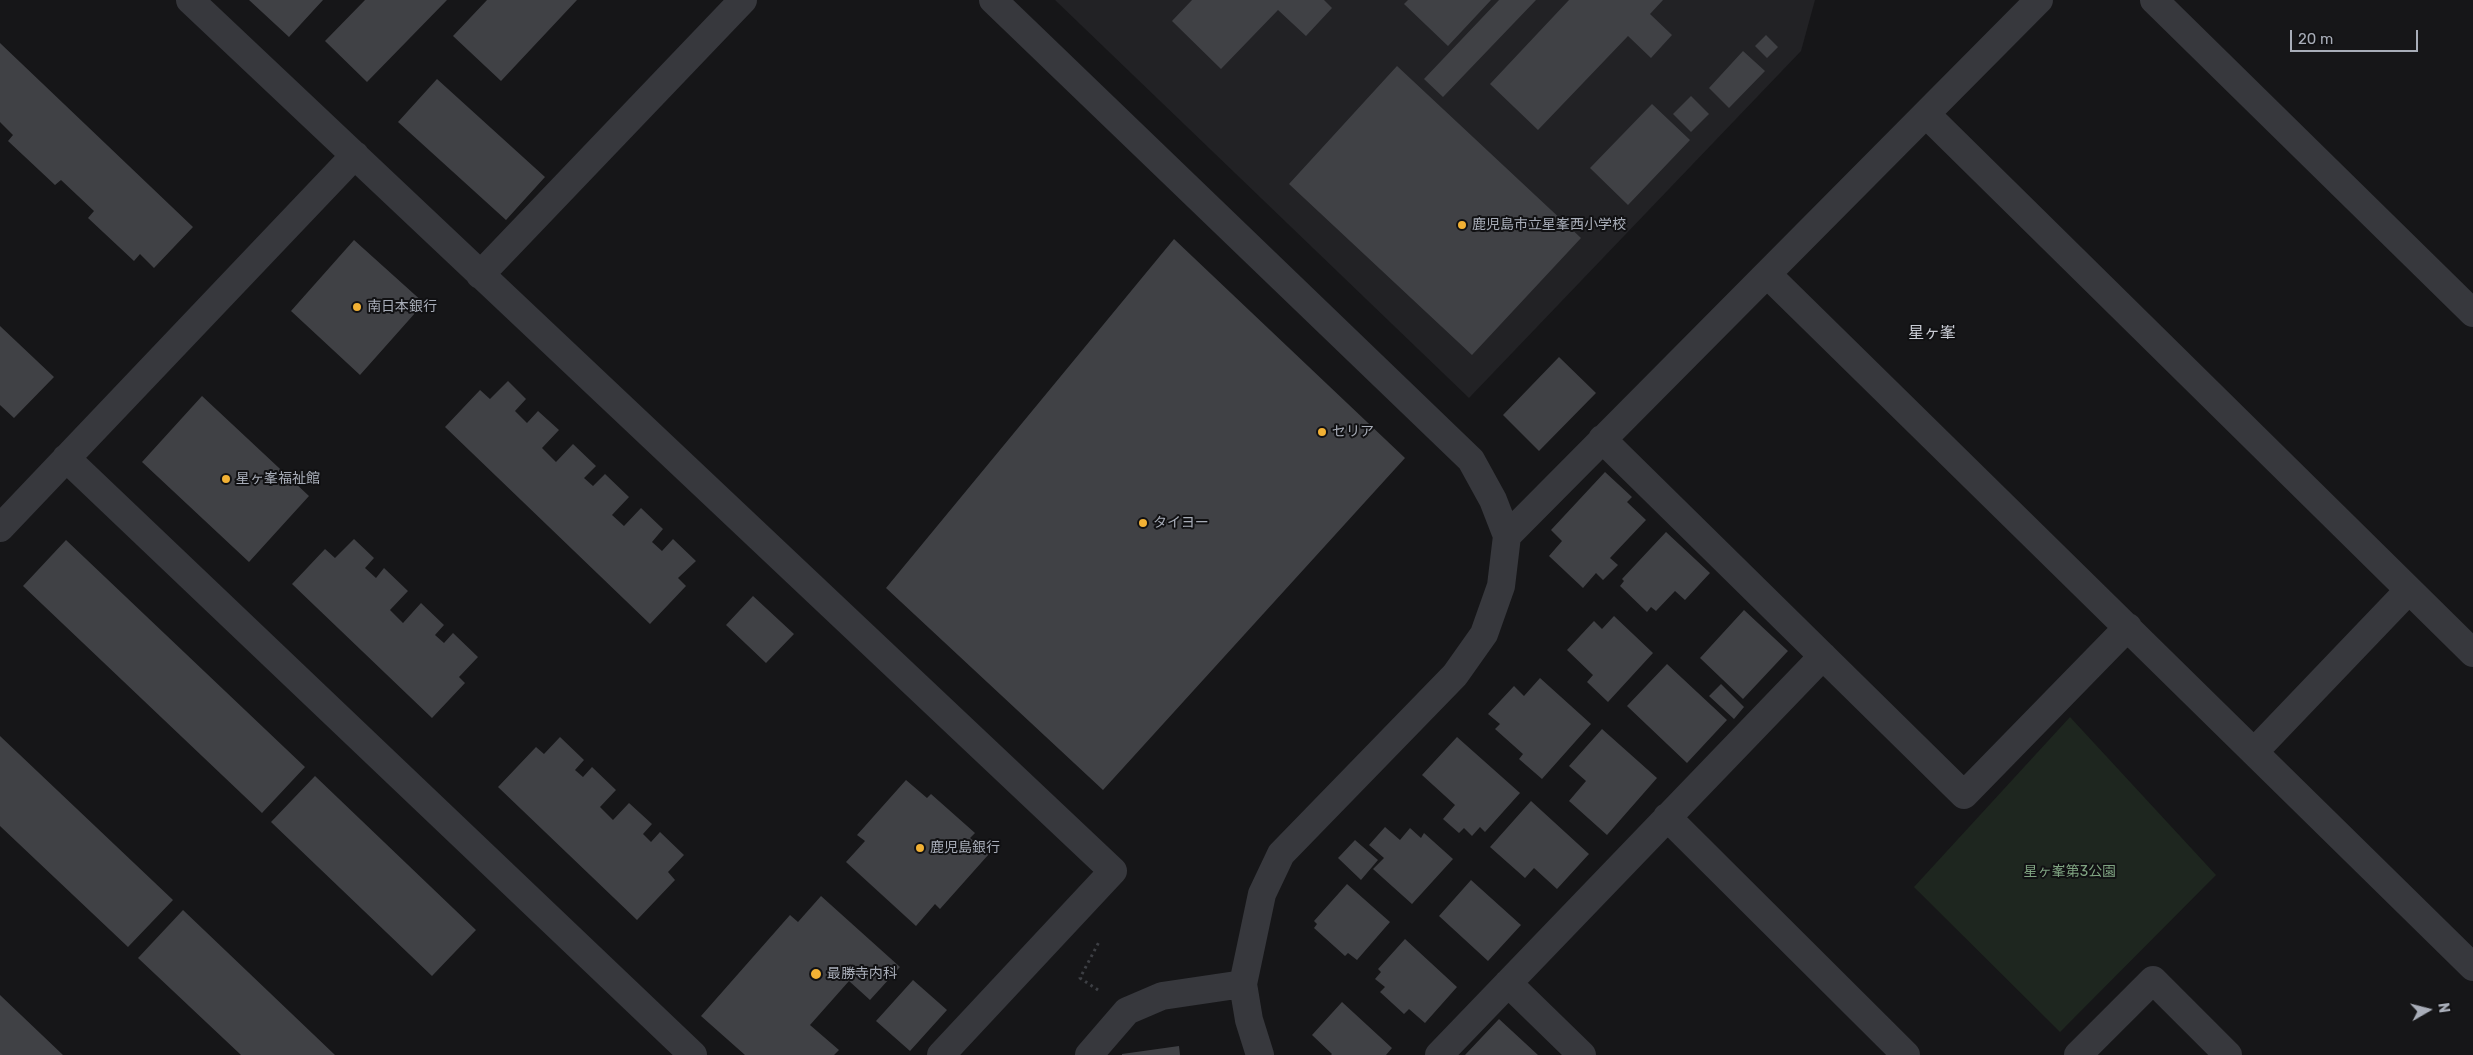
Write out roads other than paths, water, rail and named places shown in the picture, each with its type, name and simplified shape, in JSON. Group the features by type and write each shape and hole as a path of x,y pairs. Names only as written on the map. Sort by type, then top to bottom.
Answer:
{"street":[{"path":"190,0 1113,871 941,1055"},
{"path":"480,275 743,0"},
{"path":"993,0 1471,460 1493,500 1507,536 1501,586 1484,634 1455,675 1281,854 1262,894 1243,984 1249,1020 1260,1055"},
{"path":"1507,536 2039,0"},
{"path":"2154,0 2473,313"},
{"path":"1926,114 2473,653"},
{"path":"0,528 355,155"},
{"path":"1767,274 2473,966"},
{"path":"1602,439 1964,795 2128,627"},
{"path":"66,458 693,1055"},
{"path":"2254,752 2409,590"},
{"path":"1439,1055 1823,656"},
{"path":"1667,817 1906,1055"},
{"path":"2078,1055 2153,980 2228,1055"},
{"path":"1508,983 1582,1055"},
{"path":"1089,1055 1127,1010 1162,996 1243,984"}],"place":[{"name":"鹿児島市立星峯西小学校","path":"1462,225"},
{"name":"南日本銀行","path":"357,307"},
{"name":"セリア","path":"1322,432"},
{"name":"星ヶ峯福祉館","path":"226,479"},
{"name":"タイヨー","path":"1143,523"},
{"name":"鹿児島銀行","path":"920,848"},
{"name":"最勝寺内科","path":"816,974"}],"district":[{"name":"星ヶ峯","path":"1932,333"}],"park label":[{"name":"星ヶ峯第3公園","path":"2070,872"}]}
